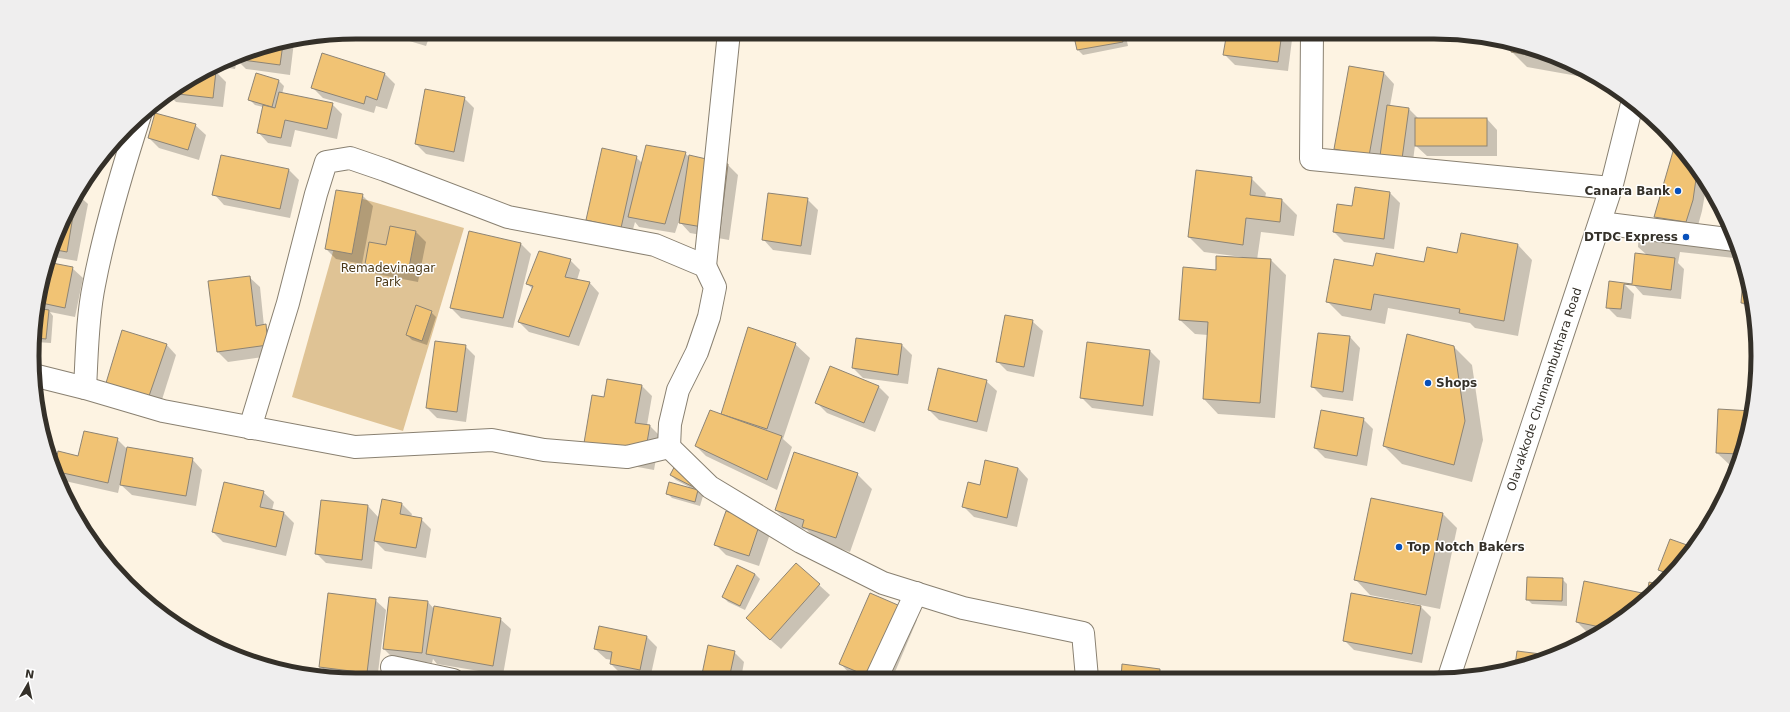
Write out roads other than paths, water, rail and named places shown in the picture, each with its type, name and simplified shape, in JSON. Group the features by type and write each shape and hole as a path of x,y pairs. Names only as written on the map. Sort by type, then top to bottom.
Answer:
{"street":[{"path":"729,39 705,266 715,287 709,317 697,352 678,390 670,424 669,447 710,487 801,542 883,583 963,608 1083,634 1087,673"},
{"path":"1312,39 1311,159 1611,188"},
{"name":"Olavakkode Chunnambuthara Road","path":"1451,672 1600,223 1611,188 1631,108"},
{"path":"85,388 88,330 93,286 107,222 136,128"},
{"path":"250,428 288,303 316,194 326,162 350,158 508,217 655,245 705,266"},
{"path":"1600,223 1729,239"},
{"path":"40,377 85,388 163,411 355,447 492,440 544,450 627,457 669,447"},
{"path":"879,673 916,593"},
{"path":"392,667 420,673"}],"place":[{"name":"Canara Bank","path":"1678,191"},
{"name":"DTDC Express","path":"1686,237"},
{"name":"Shops","path":"1428,383"},
{"name":"Top Notch Bakers","path":"1399,547"}],"park label":[{"name":"Remadevinagar Park","path":"388,275"}]}
